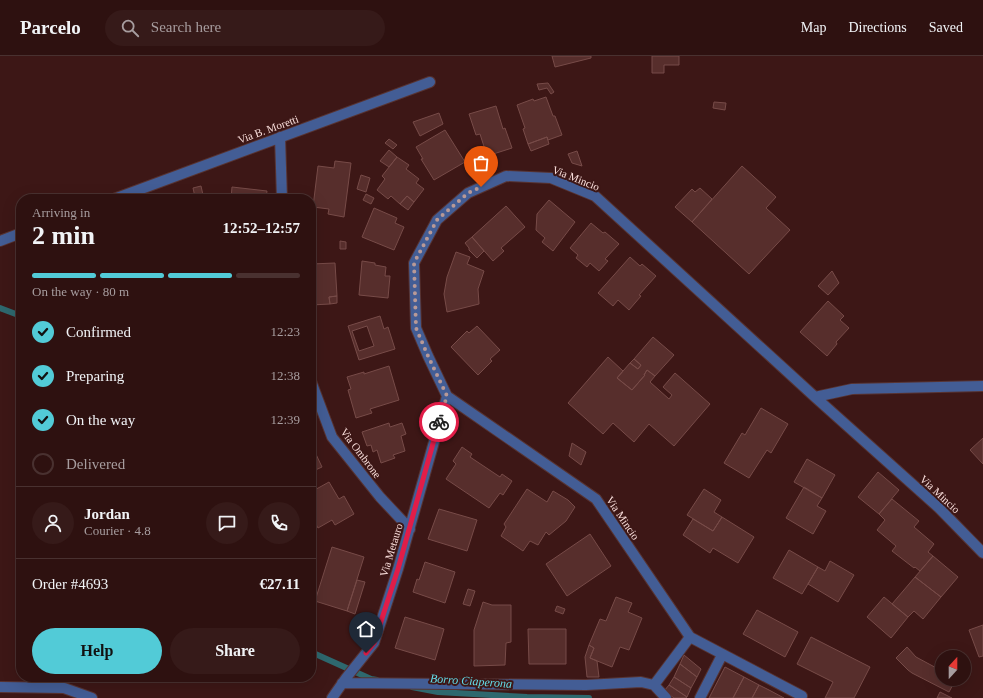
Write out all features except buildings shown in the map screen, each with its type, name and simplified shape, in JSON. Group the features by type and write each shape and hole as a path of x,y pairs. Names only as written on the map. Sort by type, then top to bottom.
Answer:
{"street":[{"name":"Via B. Moretti","path":"128,194 430,82"},
{"path":"280,138 282,194"},
{"name":"Via Mincio","path":"802,696 690,637 596,499 447,396 416,328 414,263 437,220 468,193 506,176 551,178 595,196 939,508 983,553"},
{"path":"0,241 16,235"},
{"path":"815,397 852,389 983,386"},
{"name":"Via Ombrone","path":"316,394 332,437 380,497 410,529"},
{"name":"Via Metauro","path":"332,698 374,643 410,529 447,396"},
{"path":"654,685 690,637"},
{"path":"700,698 722,655"},
{"path":"344,681 586,685 641,682 654,685 666,698"},
{"path":"0,687 64,688 92,698"}],"waterway":[{"name":"Borro Ciaperona","path":"0,308 16,314"},
{"name":"Borro Ciaperona","path":"316,654 371,679 377,680"},
{"name":"Borro Ciaperona","path":"412,687 438,692 527,697 589,698"}],"way so far":[{"path":"439,422 447,396 416,328 414,263 437,220 468,193 481,187"}],"route":[{"path":"366,653 374,643 398,569 439,422"}]}
